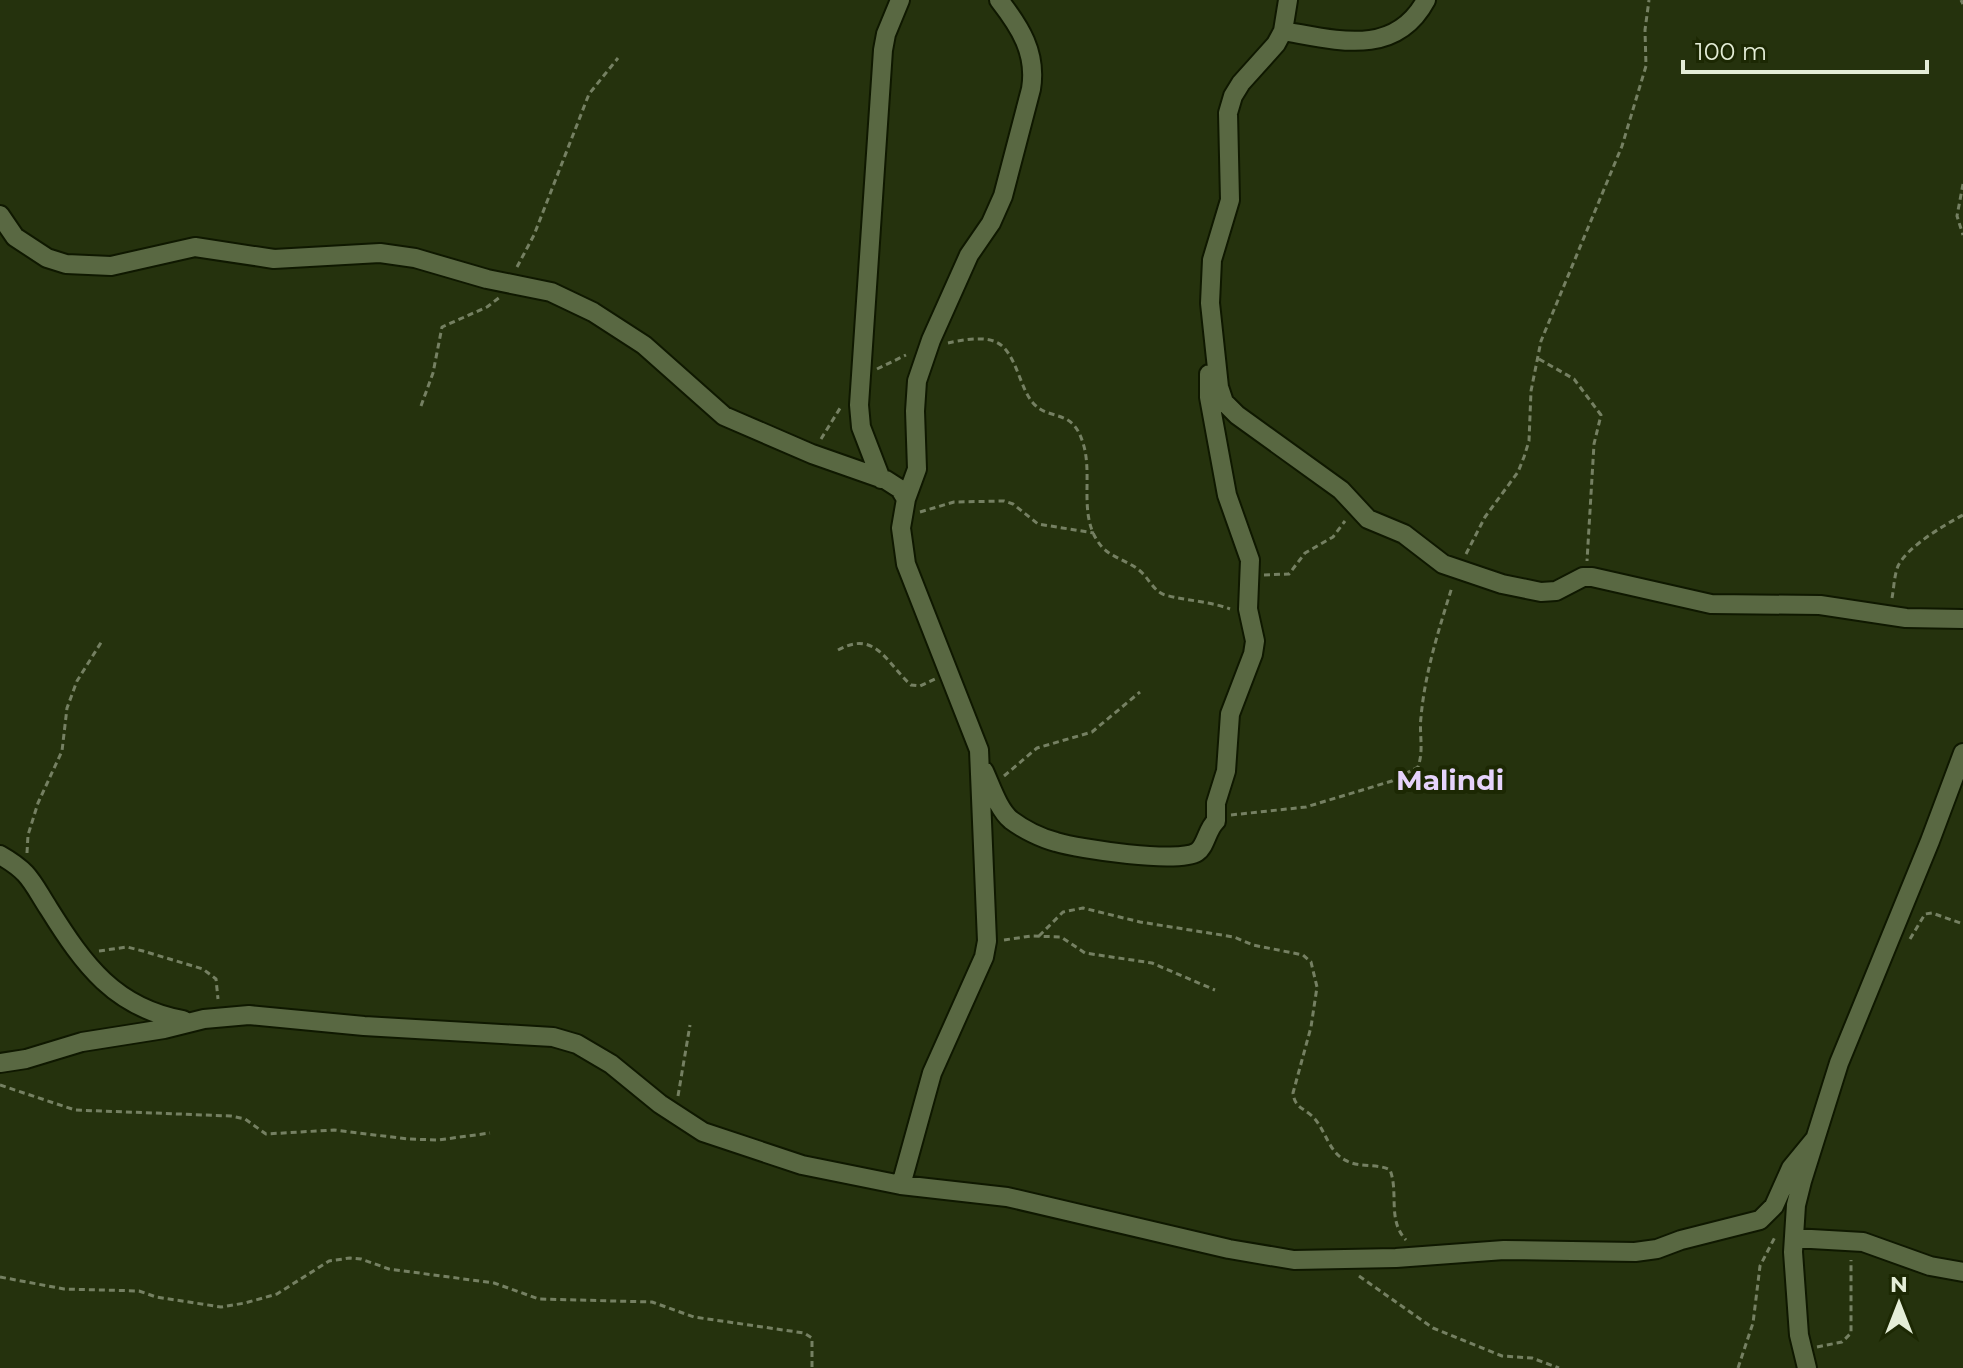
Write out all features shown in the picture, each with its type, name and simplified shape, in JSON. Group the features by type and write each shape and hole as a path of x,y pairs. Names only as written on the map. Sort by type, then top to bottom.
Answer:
{"street":[{"path":"881,479 861,427 859,405 883,50 900,0"},
{"path":"999,0 1020,29 1030,52 1031,89 1003,196 991,223 969,255 928,348 916,389 917,469 905,508 901,535 906,564 947,672 969,719 981,765 1001,806 1011,820 1051,841 1082,848 1187,855 1202,847 1207,830 1216,819 1216,803 1226,771 1230,714 1254,645 1249,616 1250,560 1227,495 1209,397 1211,364 1216,352"},
{"path":"1288,0 1283,31 1276,44 1241,83 1228,113 1230,200 1210,275 1219,387 1228,408 1341,490 1368,519 1404,534 1432,557 1458,570 1502,584 1548,592 1587,577 1711,604 1820,605 1888,615 1963,619"},
{"path":"1283,31 1350,41 1378,39 1408,25 1426,0"},
{"path":"0,215 15,237 47,258 66,264 111,266 195,247 274,259 368,253 415,258 508,284 551,292 593,312 644,345 724,416 812,454 881,479 900,489 905,508"},
{"path":"1807,1368 1801,1349 1785,1235 1857,1015 1930,841 1963,753"},
{"path":"901,1185 932,1073 986,948 981,765"},
{"path":"0,855 26,871 76,947 109,988 156,1014 190,1021"},
{"path":"0,1063 26,1059 82,1042 164,1029 190,1021 249,1015 364,1026 561,1038 611,1064 674,1114 703,1132 751,1149 847,1176 1007,1197 1229,1249 1294,1260 1335,1261 1504,1250 1635,1252 1753,1224 1774,1206 1791,1168 1814,1140"},
{"path":"1785,1235 1852,1240 1879,1246 1930,1266 1963,1272"}],"path":[{"path":"1216,819 1306,807 1392,781 1418,767 1422,758 1420,720 1431,654 1458,570 1485,517 1518,472 1524,457 1529,441 1531,391 1547,324 1622,146 1646,66 1645,30 1649,0"},
{"path":"421,406 433,373 442,327 495,303 508,284 534,235 589,94 618,58"},
{"path":"1963,184 1957,216 1963,235"},
{"path":"812,454 861,378 902,357 928,348 986,339 998,342 1006,350 1037,407 1067,419 1078,432 1087,459 1087,512 1094,533 1106,550 1139,570 1161,593 1217,604 1249,616"},
{"path":"1538,358 1574,379 1601,415 1594,444 1587,577"},
{"path":"905,508 954,502 1004,501 1013,504 1038,524 1094,533"},
{"path":"1888,615 1900,563 1936,530 1963,515"},
{"path":"1250,582 1260,576 1289,574 1305,553 1333,537 1346,520 1356,517 1368,519"},
{"path":"26,871 28,835 52,769 62,751 67,708 77,681 102,641"},
{"path":"838,650 854,643 879,650 911,685 923,685 947,672"},
{"path":"992,786 1037,748 1092,732 1140,692"},
{"path":"1039,936 1063,912 1083,908 1140,922 1234,937 1253,945 1303,955 1311,962 1317,987 1311,1027 1293,1093 1294,1101 1300,1109 1313,1116 1343,1160 1390,1170 1398,1231 1426,1256"},
{"path":"1909,941 1925,914 1932,913 1963,924"},
{"path":"986,948 1002,940 1061,937 1085,953 1152,963 1215,990"},
{"path":"76,947 99,951 127,947 210,973 216,979 217,1017"},
{"path":"674,1114 690,1025"},
{"path":"0,1085 75,1110 231,1116 245,1119 266,1134 334,1130 438,1140 490,1133"},
{"path":"1738,1368 1753,1323 1760,1266 1785,1235"},
{"path":"1801,1349 1842,1342 1851,1333 1852,1240"},
{"path":"0,1277 64,1289 139,1291 156,1297 221,1307 277,1294 335,1259 361,1259 389,1269 494,1283 539,1299 652,1302 694,1317 804,1333 812,1338 812,1368"},
{"path":"1360,1277 1433,1328 1502,1356 1532,1358 1559,1368"}],"district":[{"name":"Malindi","path":"1450,780"}]}
